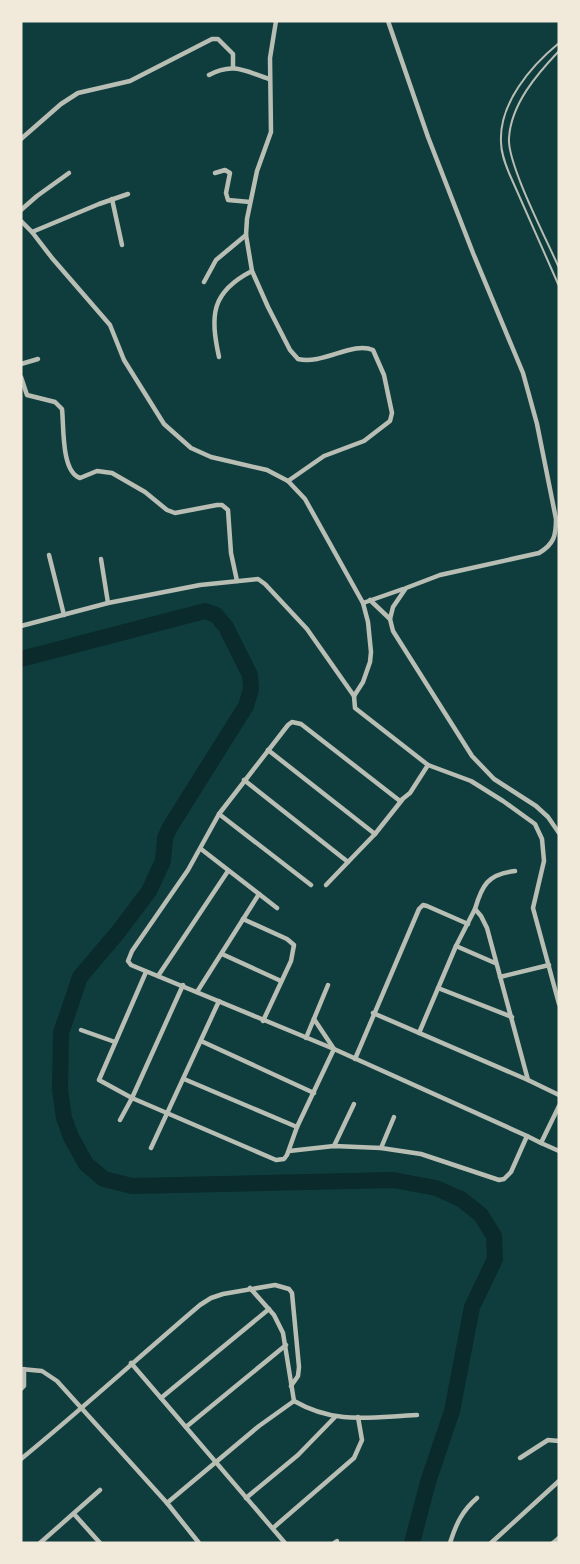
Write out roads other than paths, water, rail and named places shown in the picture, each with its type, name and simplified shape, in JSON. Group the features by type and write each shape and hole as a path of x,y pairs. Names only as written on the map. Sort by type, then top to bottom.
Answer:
{"street":[{"path":"276,21 271,41 269,79 271,132 257,171 246,235 252,271 272,316 290,350 298,359 314,361 353,349 373,350 384,375 392,413 390,421 364,441 324,456 288,482"},
{"path":"363,603 440,575 539,553 552,543 556,534 556,519 537,424 523,373 432,148 388,21"},
{"path":"21,139 61,104 78,93 130,81 212,39 218,39 232,52 233,67"},
{"path":"209,75 224,68 233,67 269,79"},
{"path":"215,173 225,170 230,173 226,193 228,200 250,202"},
{"path":"21,210 69,173"},
{"path":"32,232 128,194"},
{"path":"112,199 122,245"},
{"path":"21,221 110,325 124,360 164,424 172,432 191,448 201,453 267,470 288,482 305,499 363,603 368,622 371,652 368,670 354,696 353,704 359,712 428,765 471,781 535,824 542,839 544,861 533,908 559,1004"},
{"path":"204,282 216,260 246,235"},
{"path":"219,357 214,324 219,298 228,286 252,271"},
{"path":"21,364 38,359"},
{"path":"21,376 27,394 55,402 62,409 67,465 73,476 80,478 97,471 112,473 175,513 222,505 228,510 231,553 237,581"},
{"path":"49,555 64,615"},
{"path":"101,559 108,603"},
{"path":"21,626 108,603 200,585 258,579 307,629 354,696"},
{"path":"406,588 393,607 390,619 393,631 472,756 494,779 536,806 559,832"},
{"path":"370,600 390,619"},
{"path":"402,801 393,797 306,728 296,721 292,722 219,814 201,849 170,899 129,956 128,961 146,972 183,985 263,1021 334,1049 559,1151"},
{"path":"268,750 375,834"},
{"path":"326,885 410,793 428,765"},
{"path":"244,780 348,862"},
{"path":"219,814 311,885"},
{"path":"201,849 277,908"},
{"path":"158,976 228,871"},
{"path":"419,1033 456,946 475,909 482,888 499,873 515,871"},
{"path":"197,992 259,894"},
{"path":"355,1059 421,906 427,906 468,924"},
{"path":"475,909 485,923 528,1080"},
{"path":"243,919 287,939 294,945 293,954 263,1021"},
{"path":"456,946 495,963"},
{"path":"222,954 281,981"},
{"path":"500,977 549,964"},
{"path":"146,972 99,1080 132,1098 276,1160 284,1159 289,1151 297,1127 334,1049"},
{"path":"120,1120 183,985"},
{"path":"306,1038 328,985"},
{"path":"438,988 512,1017"},
{"path":"151,1148 219,1001"},
{"path":"374,1013 559,1095"},
{"path":"314,1019 334,1049"},
{"path":"81,1030 115,1042"},
{"path":"201,1041 314,1092"},
{"path":"184,1079 297,1127"},
{"path":"334,1146 354,1104"},
{"path":"542,1143 559,1106"},
{"path":"381,1148 394,1117"},
{"path":"289,1151 334,1146 381,1148 422,1154 499,1180 504,1179 510,1172 527,1136"},
{"path":"21,1459 131,1363 211,1298 250,1288 274,1285 283,1286 292,1293 300,1367 298,1376 291,1386"},
{"path":"250,1288 279,1323 286,1345 294,1401 308,1409 335,1418 417,1415"},
{"path":"161,1398 269,1310"},
{"path":"186,1427 286,1345"},
{"path":"131,1363 285,1543"},
{"path":"21,1389 24,1386 23,1369 42,1371 50,1375 166,1503 199,1543"},
{"path":"166,1503 218,1463 259,1426 294,1401"},
{"path":"273,1528 354,1458 362,1440 358,1417"},
{"path":"246,1498 298,1455 335,1418"},
{"path":"520,1458 548,1440 559,1441"},
{"path":"491,1543 559,1481"},
{"path":"40,1543 100,1490"},
{"path":"450,1543 463,1511 477,1498"},
{"path":"74,1514 100,1543"},
{"path":"553,1543 559,1538"}],"lane":[{"path":"559,43 537,64 516,91 503,122 501,139 502,154 508,173 559,286"},
{"path":"559,51 530,85 516,110 508,141 512,160 559,268"}],"waterway":[{"path":"21,659 205,611 216,615 226,627 250,675 251,689 246,706 170,827 165,838 163,861 149,891 80,977 61,1033 60,1089 64,1118 71,1137 86,1164 104,1179 132,1186 393,1180 436,1188 461,1199 481,1215 494,1236 495,1259 472,1307 452,1411 428,1482 412,1543"}]}
